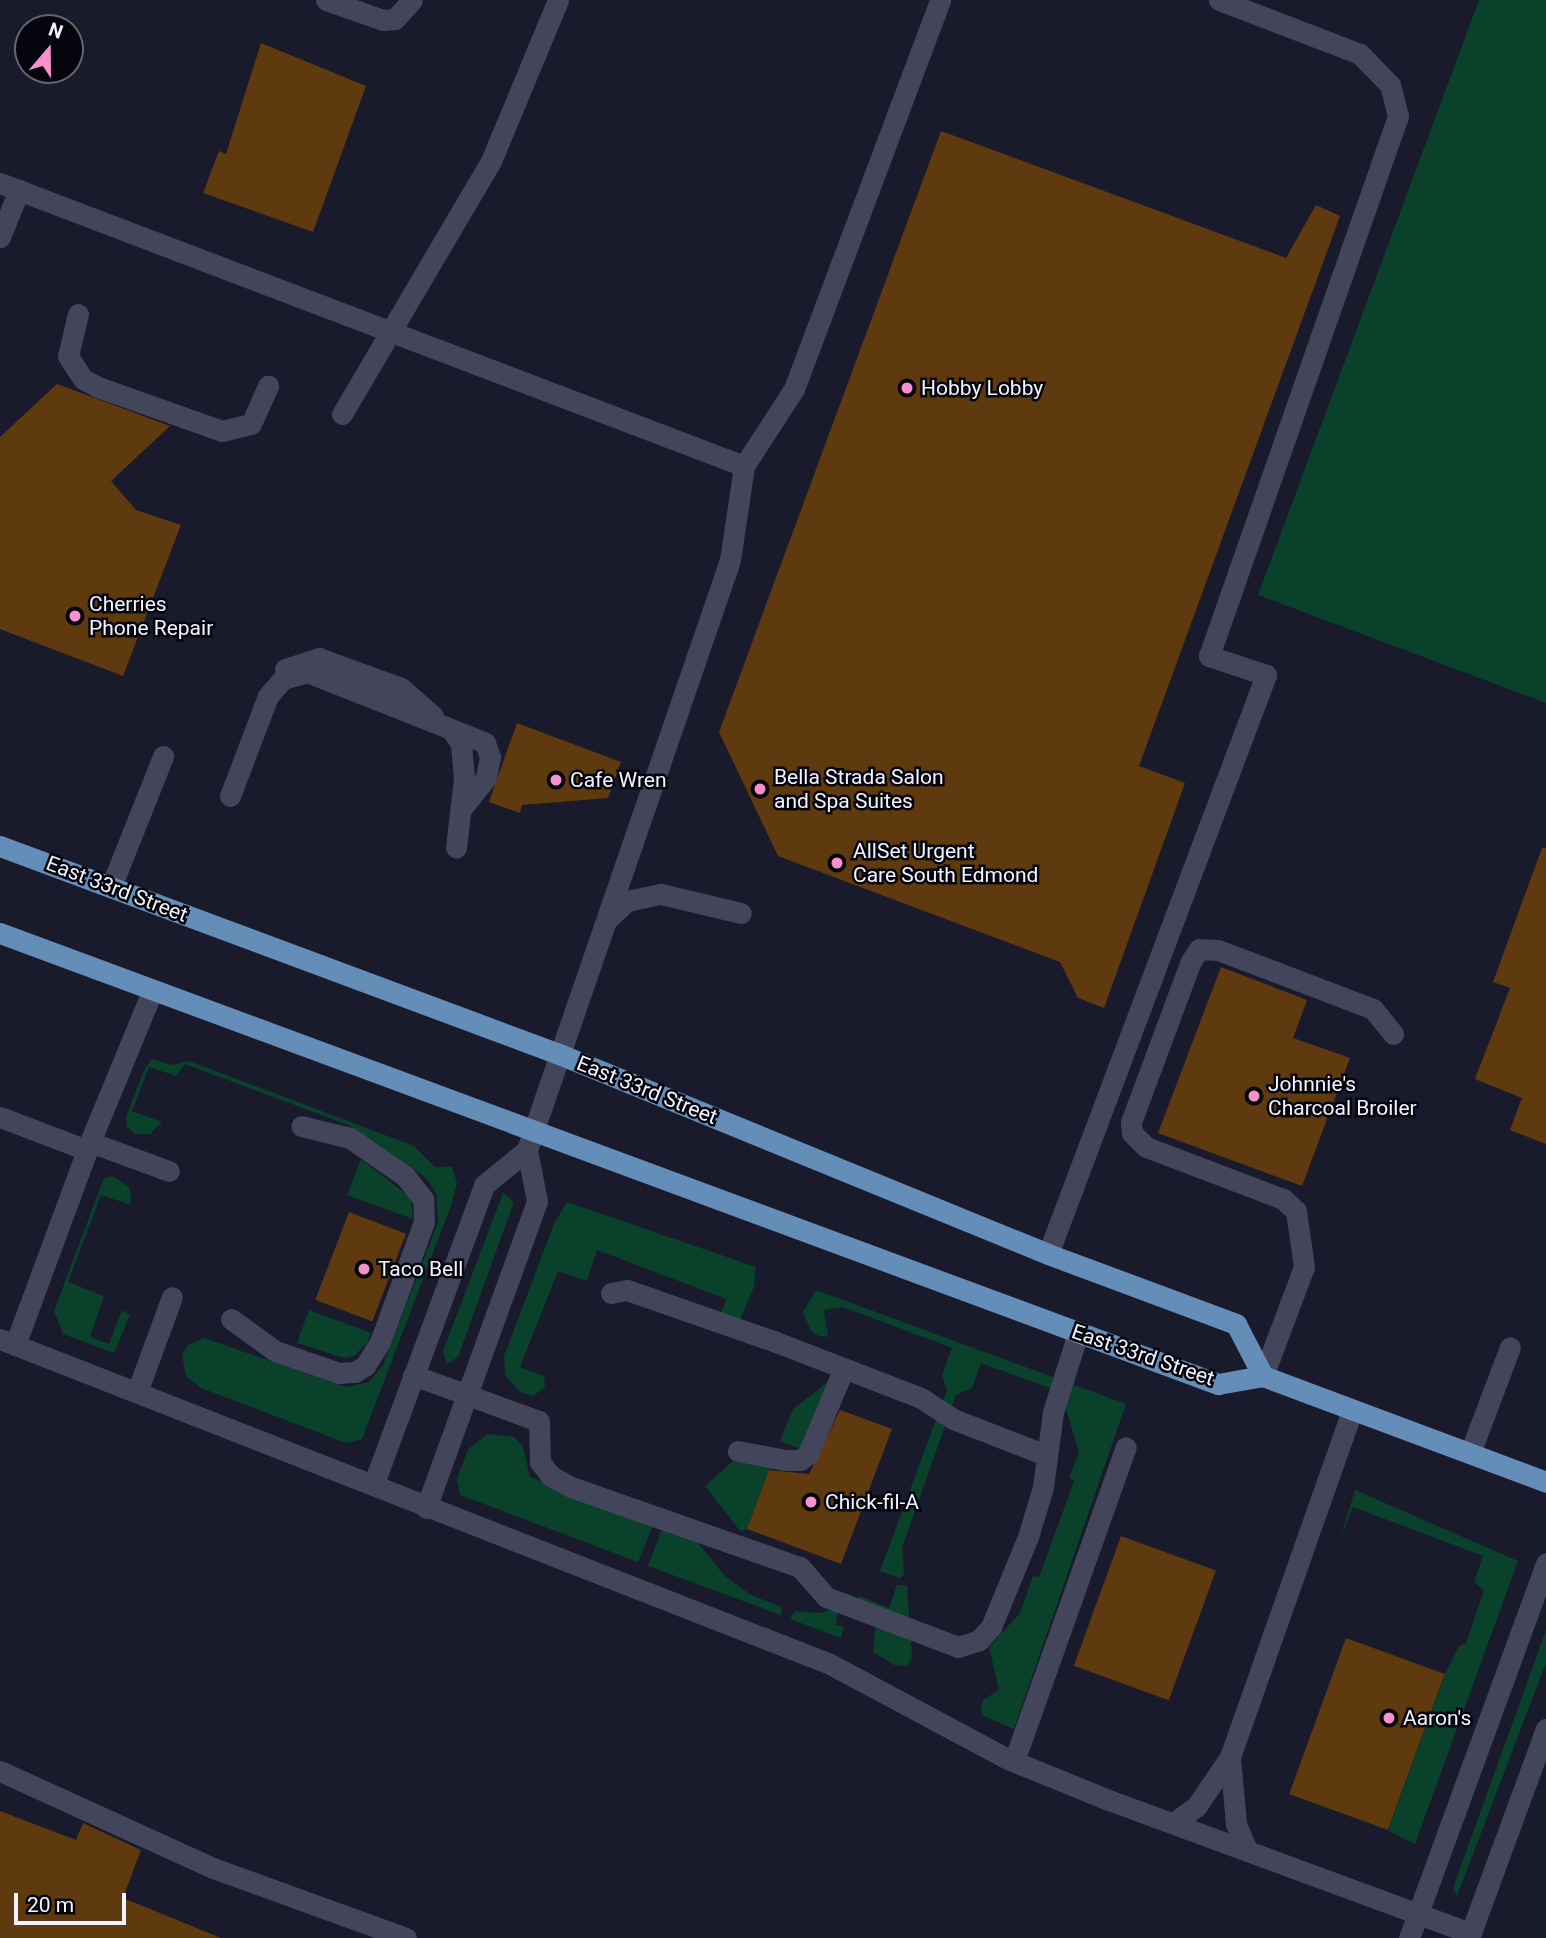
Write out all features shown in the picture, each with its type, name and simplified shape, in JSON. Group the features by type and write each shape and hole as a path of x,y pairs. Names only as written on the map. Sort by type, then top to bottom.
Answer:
{"main road":[{"name":"East 33rd Street","path":"0,846 559,1055 1048,1254 1236,1324 1263,1376 1218,1384 531,1140 153,989 0,933"},
{"path":"1263,1376 1546,1482"}],"lane":[{"path":"326,0 383,20 395,19 412,0"},
{"path":"342,414 388,333 440,254 491,161 558,0"},
{"path":"426,1508 537,1201 531,1140 730,560 744,466 794,388 940,0"},
{"path":"1048,1254 1266,675 1209,656 1398,116 1391,85 1360,54 1219,0"},
{"path":"0,237 10,186 388,333 744,466"},
{"path":"78,314 68,356 83,379 98,387 206,426 233,431 251,424 268,386"},
{"path":"230,796 268,696 283,679 307,673 444,725 461,744 462,808 456,848"},
{"path":"111,887 163,756"},
{"path":"606,921 642,895 661,894 741,913"},
{"path":"1263,1376 1304,1267 1296,1211 1283,1199 1146,1147 1132,1133 1131,1122 1191,961 1199,949 1218,950 1361,1003 1384,1019 1393,1034"},
{"path":"153,989 7,1342 374,1483 426,1508 830,1664 1014,1761 1173,1823 1419,1912 1470,1935 1546,1729"},
{"path":"0,1117 169,1171"},
{"path":"231,1319 275,1351 339,1373 355,1372 365,1366 380,1342 424,1222 423,1199 405,1176 349,1138 301,1126"},
{"path":"374,1483 484,1185 531,1140"},
{"path":"611,1293 627,1290 844,1368 1045,1455"},
{"path":"137,1392 172,1297"},
{"path":"412,1375 538,1421 540,1462 551,1476 571,1486 800,1567 826,1597 958,1647 979,1640 991,1627 1028,1537 1042,1487 1053,1412 1078,1333"},
{"path":"1470,1453 1510,1347"},
{"path":"738,1451 785,1460 800,1460 808,1454 844,1368"},
{"path":"1173,1823 1196,1807 1230,1757 1352,1409"},
{"path":"1014,1761 1126,1447"},
{"path":"1409,1938 1546,1563"},
{"path":"1230,1757 1236,1824 1247,1850"},
{"path":"0,1770 213,1868 406,1938"}],"green space":[{"path":"1479,0 1546,0 1546,703 1258,595"},
{"path":"152,1059 172,1065 189,1061 414,1146 435,1167 452,1167 457,1183 452,1203 362,1439 346,1443 201,1388 186,1376 182,1355 187,1346 204,1338 346,1387 369,1382 383,1365 438,1222 436,1193 425,1177 348,1125 185,1064 176,1076 149,1067 132,1111 162,1122 150,1134 135,1134 127,1127 126,1117 144,1070"},
{"path":"361,1159 411,1198 413,1219 347,1195"},
{"path":"113,1176 130,1188 131,1205 101,1195 68,1282 104,1296 90,1337 109,1344 122,1310 130,1315 114,1353 63,1334 54,1311 104,1178"},
{"path":"503,1193 514,1202 458,1357 447,1364 443,1351"},
{"path":"567,1202 756,1267 754,1287 739,1322 718,1321 726,1299 597,1250 587,1281 558,1271 520,1367 544,1376 545,1387 533,1396 520,1392 505,1375 504,1356 554,1224"},
{"path":"816,1290 1126,1404 1014,1729 983,1716 981,1710 983,1700 999,1690 989,1647 1020,1613 1033,1576 1039,1577 1074,1481 1069,1478 1079,1453 1061,1392 981,1363 972,1388 956,1395 902,1548 904,1574 900,1578 880,1571 947,1390 942,1375 952,1348 843,1307 824,1310 828,1337 819,1336 811,1331 803,1312"},
{"path":"309,1310 371,1333 367,1343 354,1356 344,1358 297,1343"},
{"path":"833,1378 808,1452 780,1441 793,1409"},
{"path":"488,1434 514,1437 523,1447 530,1477 654,1523 638,1562 460,1495 457,1479 468,1449"},
{"path":"749,1447 773,1461 747,1529 741,1532 705,1486"},
{"path":"1355,1490 1518,1561 1415,1844 1388,1831 1445,1674 1459,1646 1466,1643 1484,1590 1474,1582 1483,1556 1353,1507 1341,1536"},
{"path":"670,1508 725,1576 751,1595 782,1607 781,1615 648,1566"},
{"path":"897,1585 907,1585 912,1657 907,1666 894,1665 873,1652 877,1615 857,1599 860,1596 889,1608"},
{"path":"839,1606 836,1625 844,1627 841,1638 790,1619 795,1611 821,1613"},
{"path":"1546,1630 1546,1663 1457,1896 1453,1888"}],"building":[{"path":"261,43 366,86 313,232 203,193 219,151 226,154"},
{"path":"941,131 1286,258 1316,205 1340,216 1139,766 1185,783 1104,1008 1078,998 1060,962 778,856 719,732"},
{"path":"57,384 170,426 111,481 136,510 181,525 123,676 0,629 0,437"},
{"name":"Cafe Wren","path":"517,723 621,762 608,798 522,805 520,813 489,802"},
{"path":"1542,848 1546,848 1546,1144 1510,1130 1522,1098 1475,1079 1510,988 1493,982"},
{"name":"Johnnie's Charcoal Broiler","path":"1221,967 1307,1000 1293,1038 1350,1058 1302,1186 1158,1133"},
{"name":"Taco Bell","path":"349,1212 406,1234 372,1322 315,1300"},
{"name":"Chick-fil-A","path":"840,1410 892,1429 841,1564 747,1529 769,1470 809,1474"},
{"path":"1121,1536 1216,1571 1169,1700 1074,1666"},
{"path":"1346,1638 1445,1674 1388,1830 1289,1794"},
{"path":"0,1811 76,1840 83,1823 141,1850 123,1898 221,1938 0,1938"}],"place":[{"name":"Hobby Lobby","path":"907,388"},
{"name":"Cherries Phone Repair","path":"75,616"},
{"name":"Cafe Wren","path":"556,780"},
{"name":"Bella Strada Salon and Spa Suites","path":"760,789"},
{"name":"AllSet Urgent Care South Edmond","path":"837,863"},
{"name":"Johnnie's Charcoal Broiler","path":"1254,1096"},
{"name":"Taco Bell","path":"364,1269"},
{"name":"Chick-fil-A","path":"811,1502"},
{"name":"Aaron's","path":"1389,1718"}]}
